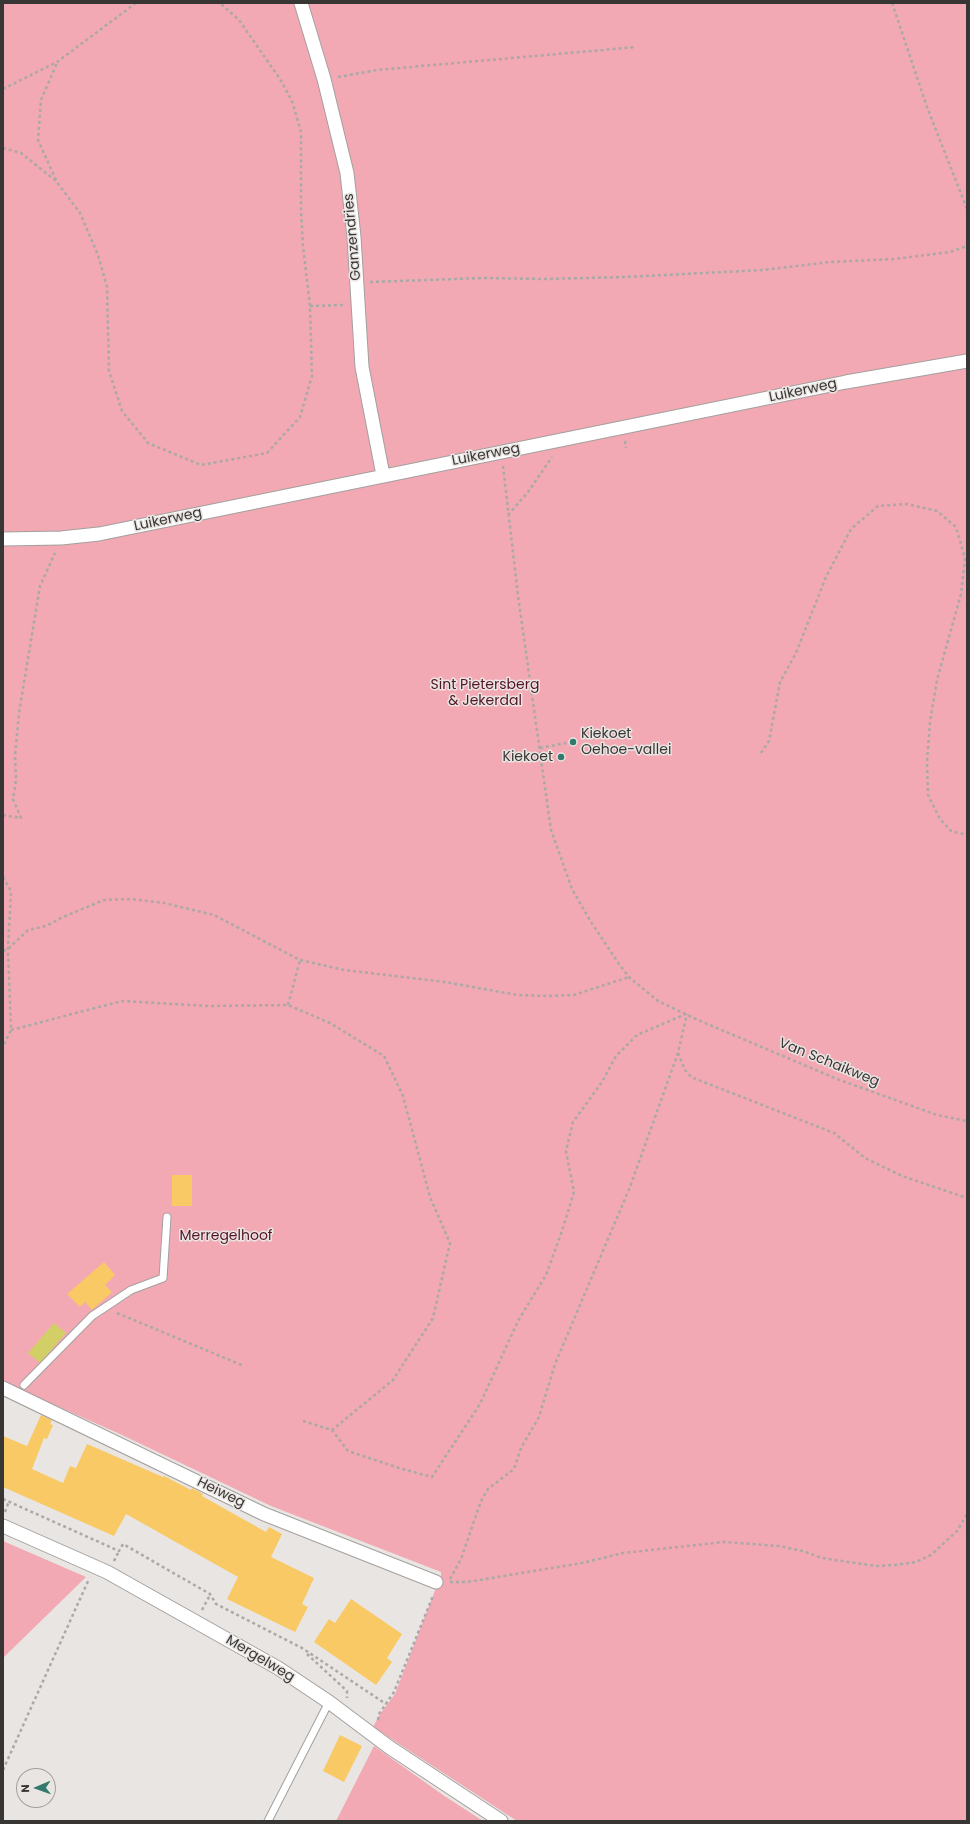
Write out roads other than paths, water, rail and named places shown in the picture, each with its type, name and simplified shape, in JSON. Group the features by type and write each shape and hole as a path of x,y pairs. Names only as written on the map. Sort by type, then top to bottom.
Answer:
{"street":[{"name":"Ganzendries","path":"301,3 324,79 346,173 358,282 362,367 366,394 383,475"},
{"name":"Luikerweg","path":"3,539 61,538 99,534 846,382 967,361"},
{"name":"Heiweg","path":"8,1390 24,1385"},
{"name":"Heiweg","path":"8,1390 264,1514 436,1586"},
{"name":"Mergelweg","path":"3,1526 94,1566 138,1588 271,1664 329,1702 389,1747 501,1821"}],"lane":[{"path":"24,1385 92,1316 131,1290 163,1278 166,1217"},
{"path":"268,1821 329,1702"}],"place":[{"name":"Kiekoet Oehoe-vallei","path":"573,742"},
{"name":"Kiekoet","path":"561,757"}],"park label":[{"name":"Sint Pietersberg & Jekerdal","path":"485,694"},
{"name":"Merregelhoof","path":"226,1236"}]}
